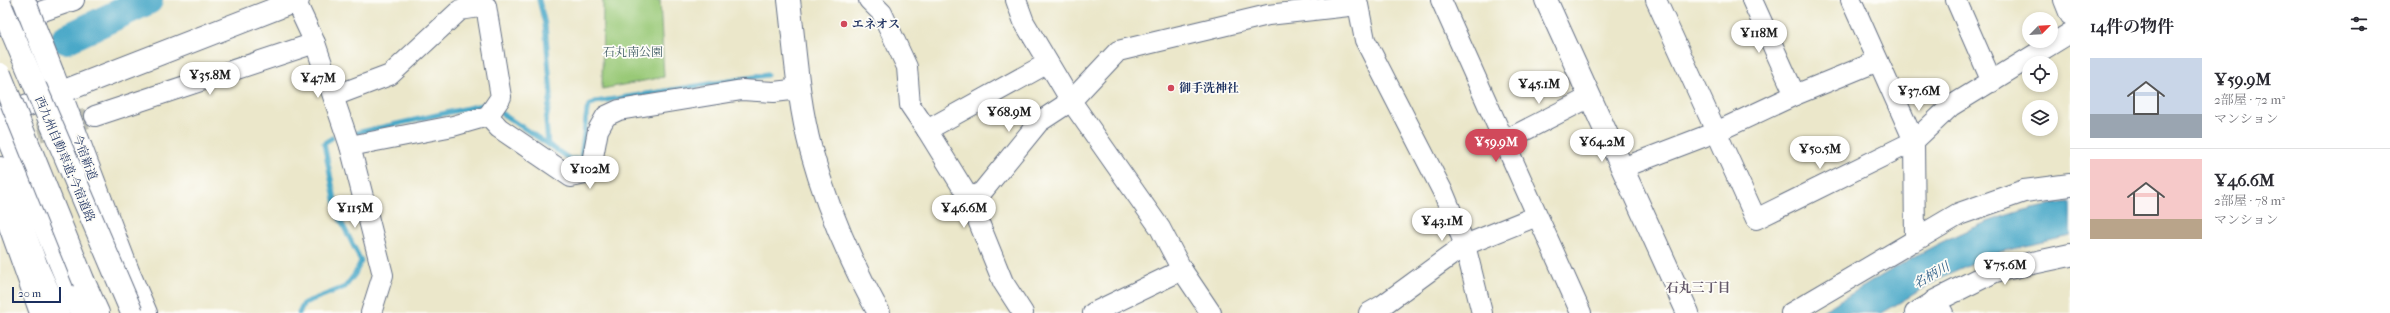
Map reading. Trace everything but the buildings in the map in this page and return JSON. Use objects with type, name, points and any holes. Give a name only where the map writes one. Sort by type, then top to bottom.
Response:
[{"type":"main road","name":"今宿新道","points":[[24,0],[146,313]]},
{"type":"main road","points":[[0,116],[57,83],[296,0]]},
{"type":"main road","points":[[789,0],[800,89],[811,150],[830,211],[847,252],[879,313]]},
{"type":"main road","points":[[1546,0],[1688,313]]},
{"type":"main road","name":"西九州自動車道;今宿道路","points":[[0,4],[132,313]]},
{"type":"main road","points":[[0,74],[96,313]]},
{"type":"main road","points":[[0,120],[81,313]]},
{"type":"main road","points":[[0,168],[37,266],[58,313]]},
{"type":"main road","points":[[1915,240],[1959,214],[2009,196],[2024,191],[2070,185]]},
{"type":"main road","points":[[1939,307],[1995,271],[2070,255]]},
{"type":"street","points":[[0,26],[74,0]]},
{"type":"street","points":[[296,0],[315,43],[350,146],[383,275],[371,313]]},
{"type":"street","points":[[869,0],[882,13],[907,67],[910,105],[969,198],[1003,282],[1023,313]]},
{"type":"street","points":[[1016,0],[1024,22],[1071,101],[1160,228],[1182,270],[1211,313]]},
{"type":"street","points":[[1441,0],[1581,313]]},
{"type":"street","points":[[1656,0],[1756,219],[1914,141],[1951,106],[2070,33]]},
{"type":"street","points":[[1752,0],[1795,95]]},
{"type":"street","points":[[1791,313],[1915,240],[1914,141],[1851,0]]},
{"type":"street","points":[[1956,0],[1992,82]]},
{"type":"street","points":[[2064,0],[2070,14]]},
{"type":"street","points":[[969,198],[982,192],[1039,122],[1071,101],[1118,51],[1268,15],[1357,3],[1365,40],[1444,194],[1465,245],[1482,313]]},
{"type":"street","points":[[334,96],[390,75],[460,10],[486,6],[500,96],[488,116],[453,126],[350,146]]},
{"type":"street","points":[[95,116],[315,43]]},
{"type":"street","points":[[1622,168],[1716,132],[1795,95],[1878,61]]},
{"type":"street","points":[[927,130],[1048,63]]},
{"type":"street","points":[[488,116],[499,128],[571,177],[590,173],[598,130],[606,116],[619,110],[742,90],[774,92],[800,89]]},
{"type":"street","points":[[1504,141],[1590,97]]},
{"type":"street","points":[[0,201],[40,313]]},
{"type":"street","points":[[1369,313],[1383,305],[1465,245],[1537,216]]},
{"type":"street","points":[[1094,313],[1182,270]]},
{"type":"street","points":[[1915,313],[1939,307]]},
{"type":"green space","name":"石丸南公園","points":[[603,0],[660,0],[664,77],[602,89]]},
{"type":"water","name":"名柄川","points":[[2070,202],[2070,236],[1995,253],[1948,274],[1882,313],[1819,313],[1908,260],[1970,229],[2035,207]]},
{"type":"waterway","points":[[66,39],[148,0]]},
{"type":"waterway","points":[[539,0],[545,24],[551,95],[546,120],[548,145]]},
{"type":"waterway","points":[[501,113],[570,159],[581,159],[587,110],[589,106],[595,102],[767,75]]},
{"type":"waterway","points":[[356,133],[486,104]]},
{"type":"waterway","points":[[299,313],[304,303],[345,287],[355,274],[361,261],[338,215],[324,143],[332,138]]},
{"type":"tunnel","points":[[10,140],[95,116]]},
{"type":"place","name":"エネオス","points":[[844,24]]},
{"type":"place","name":"御手洗神社","points":[[1171,88]]},
{"type":"district","name":"石丸三丁目","points":[[1698,287]]}]
